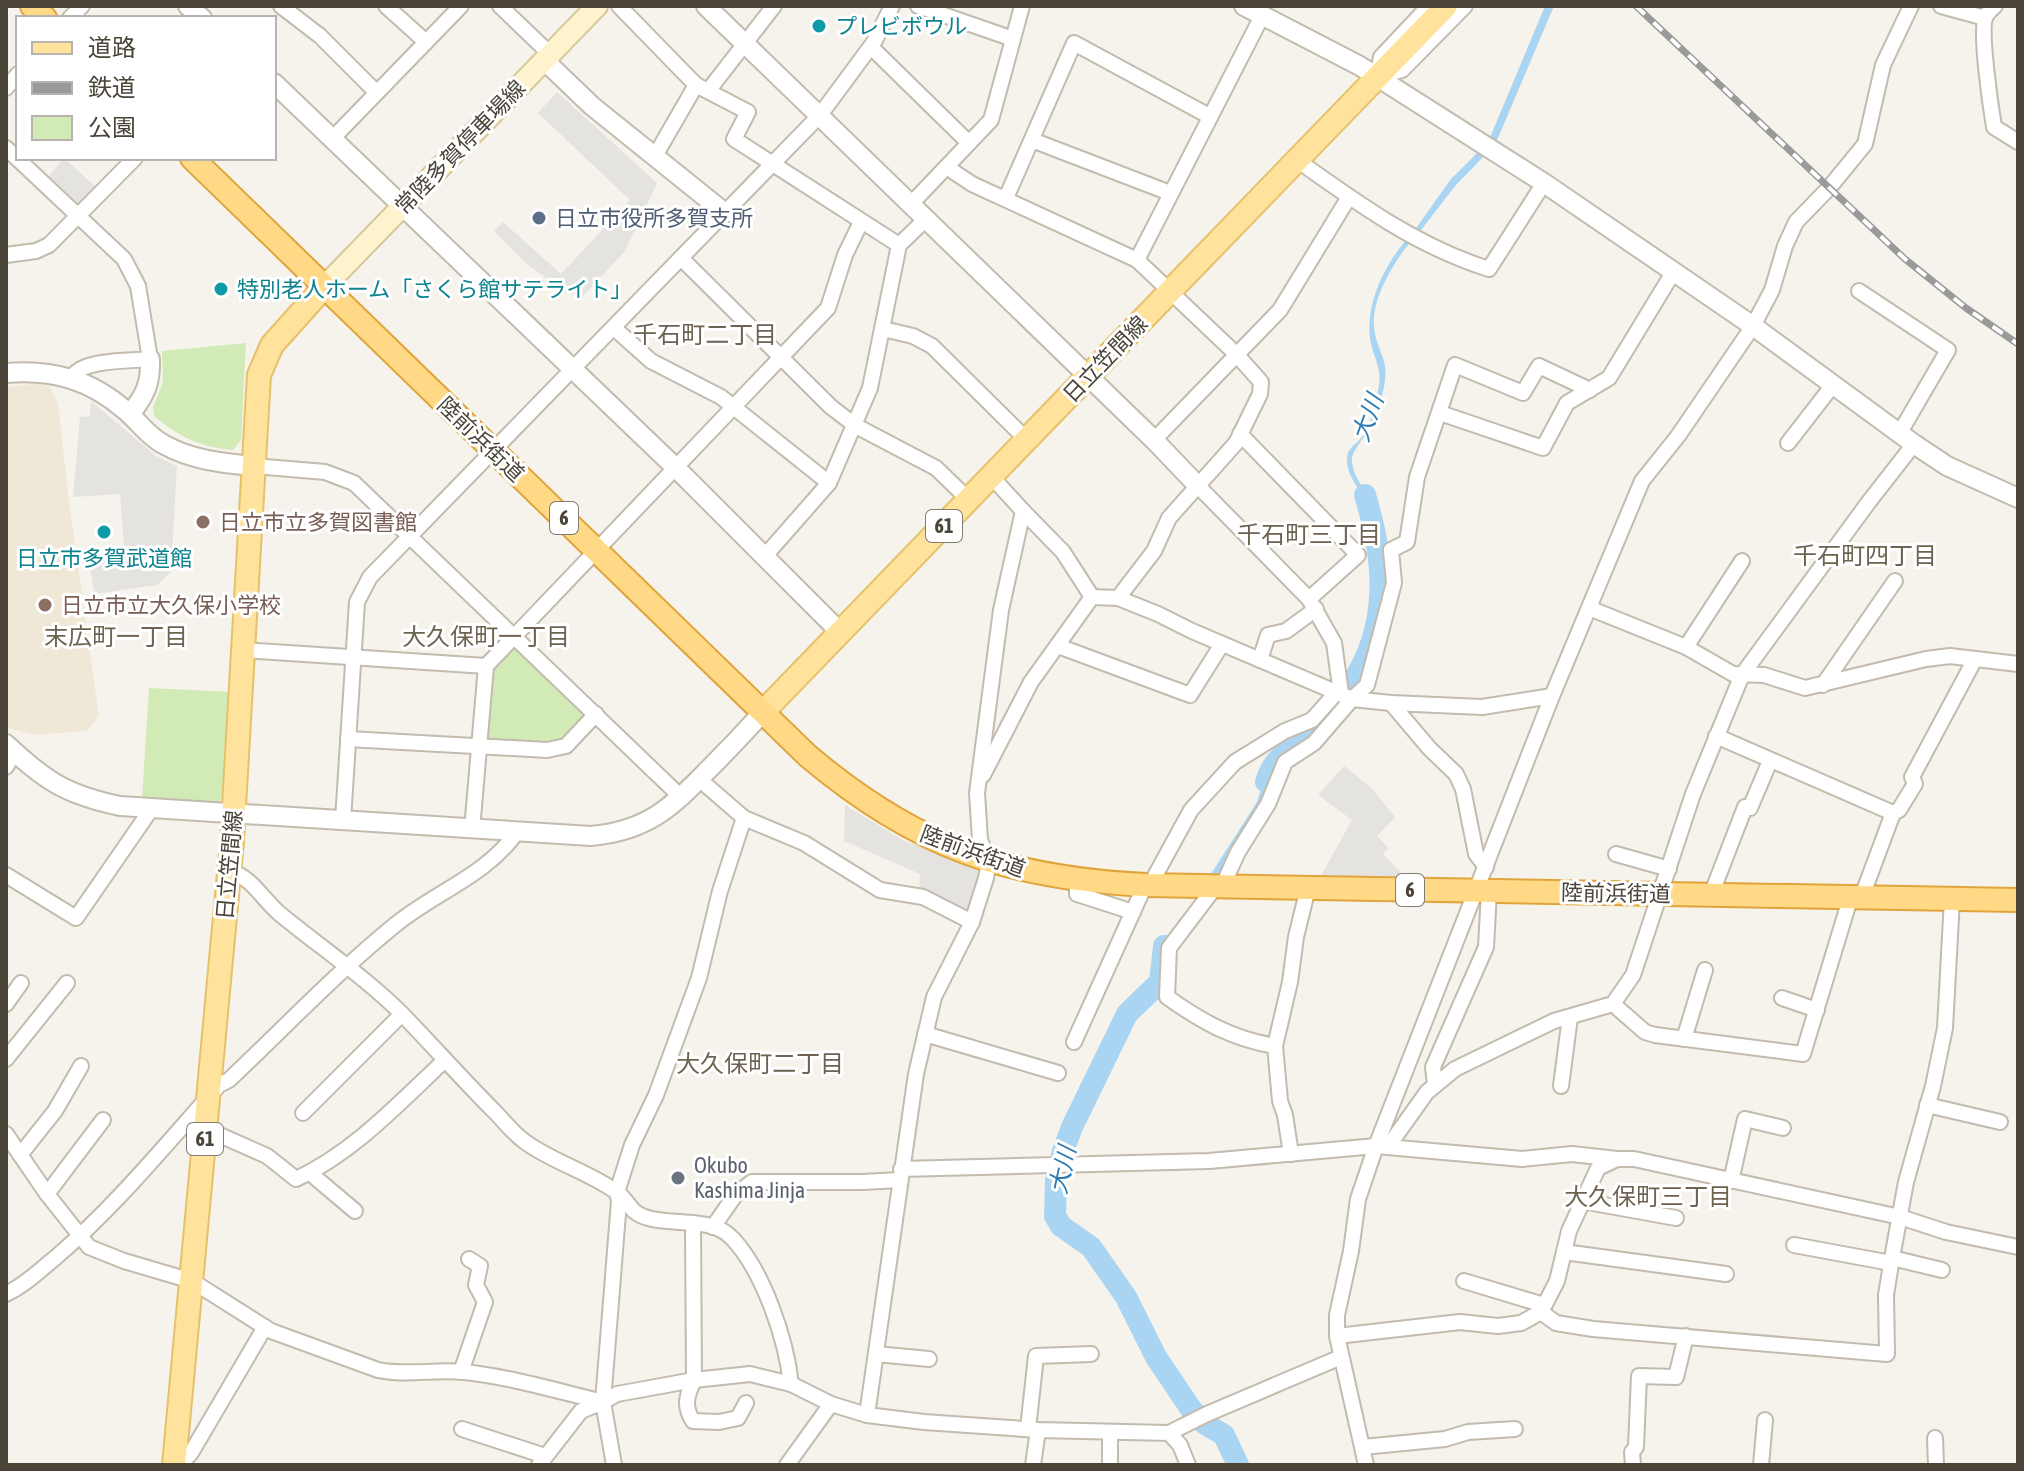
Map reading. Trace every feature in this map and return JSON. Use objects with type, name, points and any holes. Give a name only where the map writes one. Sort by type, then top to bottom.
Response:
[{"type":"highway","name":"陸前浜街道","points":[[194,160],[818,764],[878,810],[914,830],[989,861],[1077,881],[1147,885],[2018,900]]},
{"type":"main road","name":"常陸多賀停車場線","points":[[324,287],[597,6]]},
{"type":"main road","name":"日立笠間線","points":[[763,712],[1446,6]]},
{"type":"main road","name":"日立笠間線","points":[[174,1465],[230,872],[258,384],[264,360],[282,331],[324,287]]},
{"type":"street","points":[[386,6],[426,42]]},
{"type":"street","points":[[332,139],[461,6]]},
{"type":"street","points":[[500,6],[592,106],[725,213]]},
{"type":"street","points":[[619,6],[702,88],[748,112],[734,139],[899,245]]},
{"type":"street","points":[[706,6],[1154,440],[1312,604],[1334,643],[1343,695],[1314,743],[1285,762],[1268,804],[1219,886],[1169,948],[1165,981],[1167,997],[1199,1020],[1232,1036],[1275,1046]]},
{"type":"street","points":[[655,156],[702,88],[774,6]]},
{"type":"street","points":[[343,820],[357,602],[370,577],[820,115],[871,47],[892,6]]},
{"type":"street","points":[[918,6],[1013,39]]},
{"type":"street","points":[[911,204],[991,120],[1022,6]]},
{"type":"street","points":[[1244,6],[1351,61],[1544,183],[1753,326],[1906,439],[1947,466],[2018,498]]},
{"type":"street","points":[[1377,77],[1381,57],[1429,6]]},
{"type":"street","points":[[1377,77],[1402,70],[1465,6]]},
{"type":"street","points":[[1435,1085],[1433,1067],[1486,947],[1483,891],[1486,867],[1552,696],[1642,481],[1678,436],[1753,326],[1772,290],[1796,222],[1865,144],[1883,65],[1911,6]]},
{"type":"street","points":[[1941,6],[1990,12],[1983,43],[1994,127],[2018,142]]},
{"type":"street","points":[[280,9],[320,36],[376,92]]},
{"type":"street","points":[[1137,260],[1262,16]]},
{"type":"street","points":[[1006,198],[1074,43],[1209,116]]},
{"type":"street","points":[[871,47],[969,143]]},
{"type":"street","points":[[276,85],[676,468],[840,632]]},
{"type":"street","points":[[1032,140],[1170,193]]},
{"type":"street","points":[[19,160],[81,216],[133,272],[142,304],[150,380],[144,398],[130,414]]},
{"type":"street","points":[[6,255],[36,251],[49,245],[133,160]]},
{"type":"street","points":[[1297,160],[1349,197],[1452,257],[1489,269],[1544,183]]},
{"type":"street","points":[[948,168],[972,184],[1137,260],[1236,354],[1261,382],[1260,394],[1236,443],[1169,518],[1154,551],[1118,598]]},
{"type":"street","points":[[1154,440],[1280,310],[1349,197]]},
{"type":"street","points":[[765,556],[829,483],[870,388],[899,245],[925,220]]},
{"type":"street","points":[[472,830],[486,666],[828,308],[845,255],[861,222]]},
{"type":"street","points":[[681,258],[831,407],[856,426],[936,468],[969,500]]},
{"type":"street","points":[[1440,413],[1543,448],[1567,403],[1609,378],[1674,271]]},
{"type":"street","points":[[713,1227],[736,1194],[752,1182],[862,1182],[900,1174],[1056,1165],[1209,1161],[1390,1144],[1427,1092],[1455,1069],[1554,1021],[1613,1004],[1633,975],[1693,794],[1742,675],[1868,503],[1906,439],[1948,350],[1859,291]]},
{"type":"street","points":[[614,328],[651,361],[708,389],[829,483]]},
{"type":"street","points":[[883,329],[913,336],[932,346],[1027,440]]},
{"type":"street","points":[[72,378],[77,369],[84,366],[150,359]]},
{"type":"street","points":[[1074,1042],[1133,912],[1191,810],[1235,762],[1285,731],[1312,720],[1343,695],[1367,685],[1394,583],[1391,550],[1407,542],[1417,477],[1455,365],[1523,393],[1539,366],[1590,390]]},
{"type":"street","points":[[6,373],[42,372],[72,378],[99,390],[130,414],[149,435],[179,452],[211,461],[325,472],[354,483],[682,798]]},
{"type":"street","points":[[1788,443],[1833,385]]},
{"type":"street","points":[[1240,434],[1358,555],[1286,631],[1268,635],[1260,660]]},
{"type":"street","points":[[991,476],[1063,552],[1092,597]]},
{"type":"street","points":[[867,1415],[916,1074],[934,997],[972,922],[989,861],[980,840],[979,783],[1001,610],[1023,511]]},
{"type":"street","points":[[1686,647],[1742,561]]},
{"type":"street","points":[[1823,685],[1895,581]]},
{"type":"street","points":[[1092,597],[1118,598],[1343,695],[1391,703],[1482,707],[1552,696]]},
{"type":"street","points":[[979,783],[1031,682],[1092,597]]},
{"type":"street","points":[[1589,608],[1686,647],[1733,674],[1764,675],[1805,688],[1950,656],[2018,664]]},
{"type":"street","points":[[1058,646],[1190,695],[1222,644]]},
{"type":"street","points":[[244,650],[486,666]]},
{"type":"street","points":[[1613,1004],[1645,1032],[1803,1054],[1855,899],[1893,813],[1899,810],[1915,784],[1912,777],[1975,659]]},
{"type":"street","points":[[1391,703],[1456,774],[1463,789],[1476,854],[1486,867]]},
{"type":"street","points":[[9,755],[55,785],[120,806],[567,836],[608,834],[644,823],[682,798],[763,712]]},
{"type":"street","points":[[348,739],[547,750],[566,746],[596,714]]},
{"type":"street","points":[[1716,736],[1893,813]]},
{"type":"street","points":[[1711,895],[1745,807],[1750,808],[1770,761]]},
{"type":"street","points":[[699,779],[744,818],[804,843],[880,890],[923,897],[972,922]]},
{"type":"street","points":[[6,875],[76,918],[152,808]]},
{"type":"street","points":[[614,1465],[603,1402],[617,1192],[632,1145],[656,1095],[699,978],[720,891],[744,818]]},
{"type":"street","points":[[6,1294],[20,1288],[80,1236],[160,1154],[209,1096],[397,923],[489,862],[517,832]]},
{"type":"street","points":[[1616,854],[1669,869]]},
{"type":"street","points":[[230,872],[239,874],[278,912],[349,967],[402,1014],[524,1141],[617,1192],[631,1210],[641,1216],[713,1227],[730,1236],[761,1284],[779,1323],[791,1384]]},
{"type":"street","points":[[1077,881],[1077,894],[1133,912]]},
{"type":"street","points":[[1291,1154],[1280,1101],[1275,1046],[1308,888]]},
{"type":"street","points":[[1366,1465],[1337,1336],[1337,1315],[1358,1199],[1376,1146],[1483,891]]},
{"type":"street","points":[[1464,1281],[1542,1309],[1556,1323],[1593,1329],[1887,1354],[1886,1295],[1892,1260],[1945,1028],[1952,899]]},
{"type":"street","points":[[1684,1039],[1705,970]]},
{"type":"street","points":[[6,1004],[21,983]]},
{"type":"street","points":[[6,1059],[67,983]]},
{"type":"street","points":[[1782,998],[1817,1010]]},
{"type":"street","points":[[303,1113],[402,1014]]},
{"type":"street","points":[[1561,1086],[1570,1017]]},
{"type":"street","points":[[925,1034],[1058,1073]]},
{"type":"street","points":[[206,1129],[267,1156],[296,1179],[310,1173],[389,1113],[444,1061]]},
{"type":"street","points":[[20,1155],[55,1111],[81,1066]]},
{"type":"street","points":[[1927,1105],[2000,1122]]},
{"type":"street","points":[[1731,1181],[1745,1119],[1783,1128]]},
{"type":"street","points":[[47,1194],[103,1120]]},
{"type":"street","points":[[6,1134],[47,1194],[89,1247],[192,1281],[265,1327],[378,1370],[395,1373],[461,1372],[497,1377],[603,1402]]},
{"type":"street","points":[[1376,1146],[1522,1159],[1572,1154],[1634,1159],[1900,1217],[1946,1232],[2018,1247]]},
{"type":"street","points":[[1337,1336],[1460,1322],[1498,1326],[1521,1323],[1542,1309],[1557,1281],[1582,1201],[1598,1168],[1617,1159]]},
{"type":"street","points":[[310,1173],[355,1211]]},
{"type":"street","points":[[1582,1201],[1676,1218]]},
{"type":"street","points":[[675,1223],[693,1240]]},
{"type":"street","points":[[693,1223],[694,1380],[686,1397],[687,1412],[693,1421],[719,1422],[738,1418],[746,1403]]},
{"type":"street","points":[[1794,1245],[1942,1270]]},
{"type":"street","points":[[1564,1252],[1726,1274]]},
{"type":"street","points":[[461,1372],[485,1302],[476,1285],[480,1266],[469,1259]]},
{"type":"street","points":[[180,1465],[191,1453],[265,1327]]},
{"type":"street","points":[[1633,1465],[1639,1376],[1676,1377],[1686,1336]]},
{"type":"street","points":[[876,1354],[929,1359]]},
{"type":"street","points":[[1033,1465],[1036,1356],[1091,1354]]},
{"type":"street","points":[[462,1429],[542,1461],[581,1411],[617,1394],[750,1374],[791,1384],[831,1404],[867,1415],[1033,1430],[1169,1433],[1341,1357]]},
{"type":"street","points":[[787,1465],[831,1404]]},
{"type":"street","points":[[1761,1465],[1765,1420]]},
{"type":"street","points":[[1363,1447],[1445,1439],[1468,1432],[1515,1429]]},
{"type":"street","points":[[1110,1433],[1110,1465]]},
{"type":"street","points":[[1169,1433],[1180,1445],[1188,1465]]},
{"type":"street","points":[[1935,1438],[1936,1465]]},
{"type":"shaded area","points":[[557,92],[657,183],[625,251],[583,296],[566,293],[527,264],[494,231],[503,222],[561,274],[630,200],[538,113]]},
{"type":"shaded area","points":[[62,160],[66,160],[97,188],[86,202],[78,203],[49,176]]},
{"type":"shaded area","name":"日立市立大久保小学校","points":[[49,386],[58,403],[99,716],[87,731],[33,735],[6,727],[6,387]]},
{"type":"shaded area","points":[[91,401],[156,456],[177,466],[171,572],[157,585],[94,594],[90,563],[125,558],[120,494],[73,497],[80,417],[90,416]]},
{"type":"shaded area","points":[[1344,766],[1371,788],[1395,817],[1377,836],[1388,848],[1383,854],[1405,877],[1321,876],[1352,820],[1318,795]]},
{"type":"shaded area","points":[[845,805],[903,840],[978,870],[981,876],[966,916],[919,892],[920,874],[844,841]]},
{"type":"green space","points":[[246,343],[241,440],[233,450],[190,440],[154,416],[153,407],[163,382],[162,351]]},
{"type":"green space","points":[[509,647],[516,647],[584,708],[585,722],[561,742],[542,746],[483,740],[488,669]]},
{"type":"green space","points":[[149,688],[233,692],[226,796],[219,802],[142,799]]},
{"type":"water","points":[[1545,6],[1554,6],[1495,145],[1489,140]]},
{"type":"water","points":[[1478,152],[1484,156],[1455,186],[1418,234],[1414,231],[1451,179]]},
{"type":"water","points":[[1408,238],[1412,240],[1390,272],[1375,309],[1375,334],[1385,370],[1384,387],[1374,421],[1352,458],[1355,474],[1377,522],[1387,577],[1385,604],[1379,625],[1365,668],[1353,689],[1348,680],[1354,675],[1374,623],[1385,570],[1377,534],[1349,472],[1347,456],[1368,426],[1379,385],[1379,372],[1370,338],[1374,297],[1385,272]]},
{"type":"water","points":[[1334,698],[1343,699],[1311,739],[1280,755],[1263,806],[1223,872],[1211,874],[1257,802],[1271,760],[1292,743],[1296,744]]},
{"type":"waterway","name":"大川","points":[[1266,782],[1275,763],[1312,735],[1347,690],[1372,640],[1378,616],[1380,568],[1365,495]]},
{"type":"waterway","name":"大川","points":[[1164,946],[1160,982],[1127,1014],[1072,1127],[1056,1181],[1055,1216],[1061,1226],[1091,1247],[1126,1297],[1156,1357],[1191,1409],[1205,1424],[1224,1435],[1238,1465]]},
{"type":"railway","points":[[1636,6],[1905,259],[1966,308],[2018,344]]},
{"type":"place","name":"プレビボウル","points":[[819,26]]},
{"type":"place","name":"日立市役所多賀支所","points":[[539,218]]},
{"type":"place","name":"特別老人ホーム「さくら館サテライト」","points":[[221,289]]},
{"type":"place","name":"日立市立多賀図書館","points":[[203,522]]},
{"type":"place","name":"日立市多賀武道館","points":[[104,532]]},
{"type":"place","name":"日立市立大久保小学校","points":[[45,605]]},
{"type":"place","name":"Okubo Kashima Jinja","points":[[678,1178]]},
{"type":"district","name":"千石町二丁目","points":[[705,335]]},
{"type":"district","name":"千石町三丁目","points":[[1309,535]]},
{"type":"district","name":"千石町四丁目","points":[[1865,556]]},
{"type":"district","name":"末広町一丁目","points":[[116,637]]},
{"type":"district","name":"大久保町一丁目","points":[[486,637]]},
{"type":"district","name":"大久保町二丁目","points":[[760,1064]]},
{"type":"district","name":"大久保町三丁目","points":[[1648,1197]]}]
